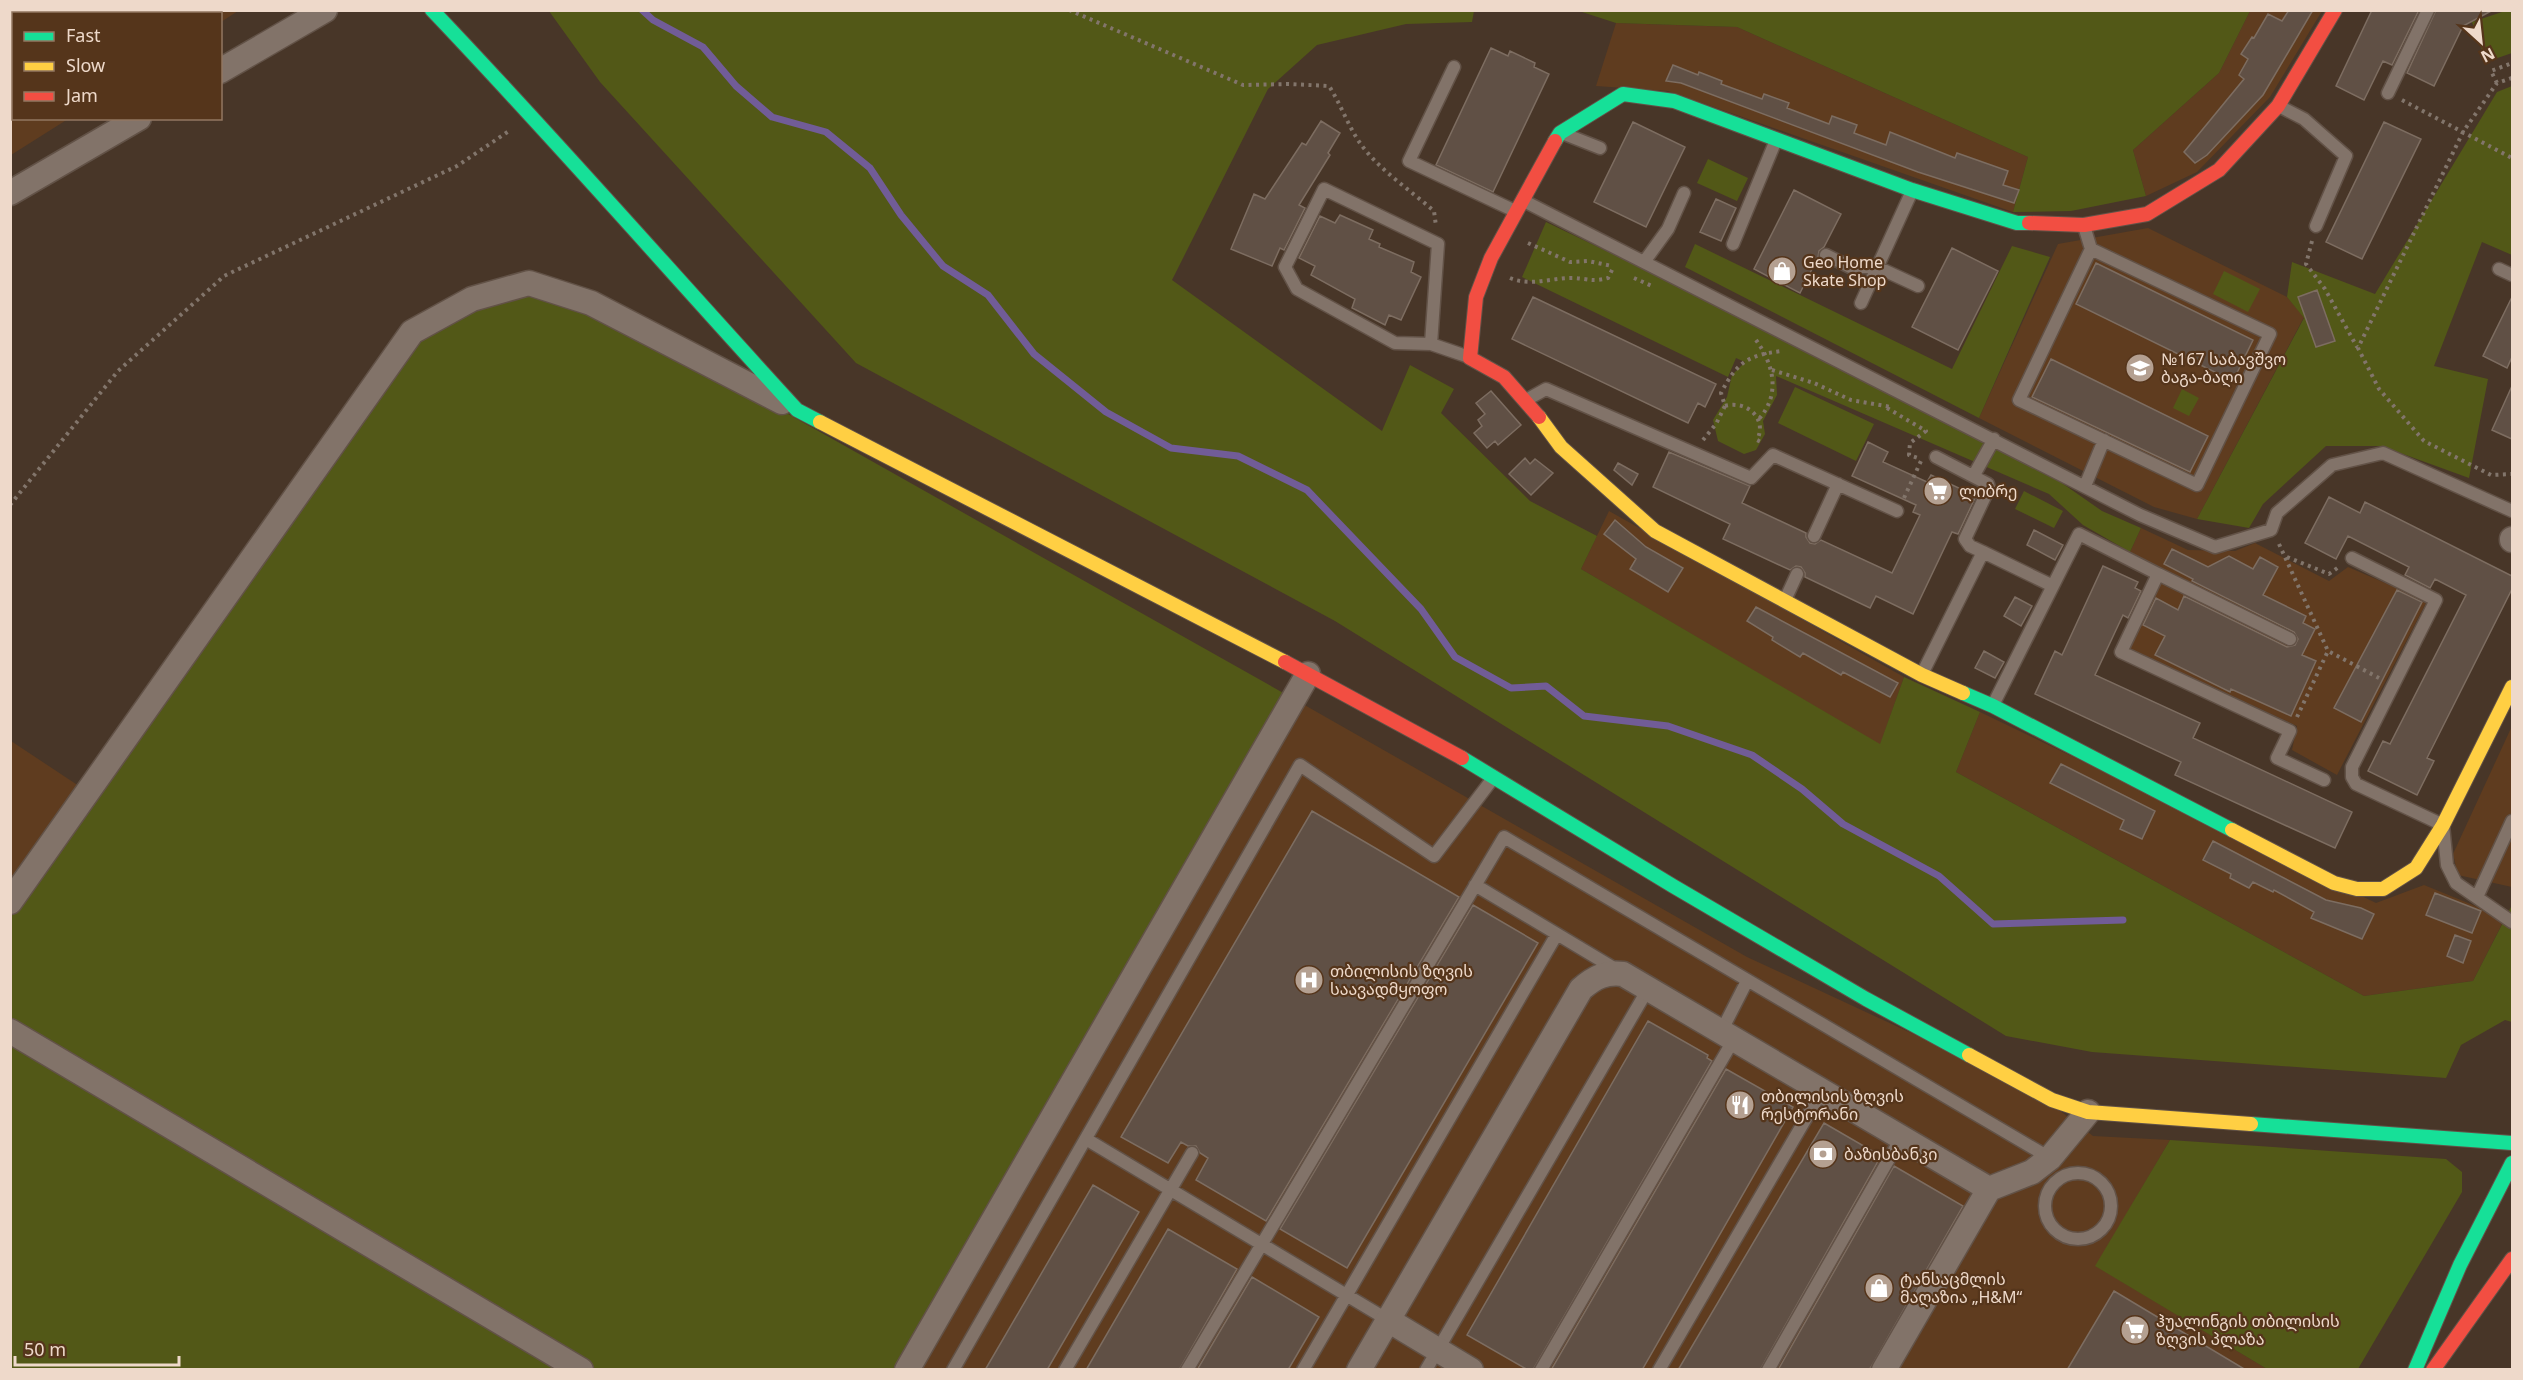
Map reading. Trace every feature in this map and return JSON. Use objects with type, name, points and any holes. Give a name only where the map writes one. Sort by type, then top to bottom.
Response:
[{"type":"street","points":[[222,70],[325,10]]},
{"type":"street","points":[[432,10],[532,115],[690,294],[797,410]]},
{"type":"street","points":[[2335,10],[2278,106],[2219,170],[2147,214],[2084,225],[2018,223],[1912,190],[1674,101],[1623,94],[1560,133],[1487,268],[1476,297],[1470,358],[1504,377],[1526,400],[1562,447],[1655,531],[1922,675],[1993,706],[2334,883],[2357,889],[2383,889],[2416,868],[2443,825],[2512,687]]},
{"type":"street","points":[[10,193],[136,120]]},
{"type":"street","points":[[10,902],[412,332],[472,299],[529,283],[591,303],[1308,674],[1495,776],[1673,886],[1866,999],[2052,1100],[2088,1112],[2512,1143]]},
{"type":"street","points":[[907,1370],[1308,674]]},
{"type":"street","points":[[1359,1370],[1581,989],[1594,978],[1610,973],[1623,974],[1989,1189]]},
{"type":"street","points":[[10,1031],[581,1370]]},
{"type":"street","points":[[1884,1370],[1989,1189],[2044,1173],[2088,1112]]},
{"type":"street","points":[[2415,1370],[2452,1278],[2512,1163]]},
{"type":"street","points":[[2433,1370],[2512,1259]]},
{"type":"street","points":[[1388,1320],[1432,1359],[1471,1370]]},
{"type":"lane","points":[[2388,93],[2428,10]]},
{"type":"lane","points":[[1454,67],[1409,160],[1644,262],[2140,514],[2215,547],[2271,530],[2277,513],[2332,465],[2383,453],[2512,512]]},
{"type":"lane","points":[[2278,106],[2304,119],[2346,156],[2316,226]]},
{"type":"lane","points":[[1560,133],[1600,148]]},
{"type":"lane","points":[[1733,244],[1776,139]]},
{"type":"lane","points":[[1431,344],[1438,244],[1324,189],[1285,267],[1297,289],[1395,343],[1431,344],[1470,358]]},
{"type":"lane","points":[[1861,303],[1912,190]]},
{"type":"lane","points":[[1644,262],[1668,229],[1684,193]]},
{"type":"lane","points":[[2084,225],[2091,249],[2019,400],[2197,485],[2270,334],[2091,249]]},
{"type":"lane","points":[[1826,255],[1850,267],[1877,267],[1918,286]]},
{"type":"lane","points":[[2499,269],[2512,275]]},
{"type":"lane","points":[[1526,400],[1546,389],[1751,478],[1773,455],[1897,511]]},
{"type":"lane","points":[[1974,476],[1994,439]]},
{"type":"lane","points":[[2085,486],[2104,440]]},
{"type":"lane","points":[[1936,457],[1985,481],[1989,488],[1965,539],[1970,546],[2053,586]]},
{"type":"lane","points":[[1814,536],[1838,484]]},
{"type":"lane","points":[[1993,706],[2079,534],[2290,639]]},
{"type":"lane","points":[[1922,675],[1983,552]]},
{"type":"lane","points":[[2352,558],[2436,600],[2352,767],[2352,777],[2356,784],[2443,825],[2447,865],[2456,883],[2512,922]]},
{"type":"lane","points":[[1785,601],[1797,574]]},
{"type":"lane","points":[[2158,574],[2121,652],[2290,731],[2277,758],[2324,780]]},
{"type":"lane","points":[[953,1370],[1300,765],[1434,856],[1495,776]]},
{"type":"lane","points":[[2477,897],[2512,821]]},
{"type":"lane","points":[[1187,1370],[1504,837],[1747,981],[2056,1180],[2066,1174],[2077,1172],[2098,1179],[2110,1197],[2111,1207],[2108,1218],[2094,1234],[2074,1239],[2063,1236],[2048,1220],[2044,1210],[2044,1173]]},
{"type":"lane","points":[[1475,885],[1623,974]]},
{"type":"lane","points":[[1303,1370],[1557,934]]},
{"type":"lane","points":[[1541,1370],[1727,1036],[1747,981]]},
{"type":"lane","points":[[1432,1359],[1648,989]]},
{"type":"lane","points":[[1659,1370],[1822,1091]]},
{"type":"lane","points":[[1768,1370],[1901,1138]]},
{"type":"lane","points":[[1086,1139],[1388,1320]]},
{"type":"lane","points":[[1065,1370],[1192,1153]]},
{"type":"path","points":[[1069,10],[1243,85],[1329,86],[1340,103],[1358,141],[1385,169],[1434,211],[1438,244]]},
{"type":"path","points":[[2497,83],[2491,71],[2512,63]]},
{"type":"path","points":[[2358,348],[2463,132],[2497,83],[2512,78]]},
{"type":"path","points":[[2388,93],[2512,158]]},
{"type":"path","points":[[10,504],[118,371],[224,276],[457,166],[532,115]]},
{"type":"path","points":[[2316,226],[2306,264],[2325,290],[2379,389],[2424,441],[2491,476],[2512,474]]},
{"type":"path","points":[[1504,233],[1570,262],[1588,261],[1614,266],[1622,271]]},
{"type":"path","points":[[1487,268],[1521,282],[1575,278],[1595,282],[1608,278],[1614,266]]},
{"type":"path","points":[[1630,276],[1646,285],[1661,288]]},
{"type":"path","points":[[1753,336],[1766,353],[1772,370],[1774,392],[1766,411],[1758,420]]},
{"type":"path","points":[[1696,454],[1725,406],[1721,393],[1732,373],[1746,359],[1766,353],[1812,347]]},
{"type":"path","points":[[1772,370],[1814,383],[1851,400],[1887,407],[1920,402]]},
{"type":"path","points":[[1725,406],[1735,403],[1746,407],[1758,420],[1761,431],[1757,440],[1770,446],[1773,455]]},
{"type":"path","points":[[1887,407],[1926,431],[1910,443],[1909,454],[1922,460]]},
{"type":"path","points":[[1897,511],[1926,452],[1936,457]]},
{"type":"path","points":[[2271,530],[2286,556],[2328,651],[2393,686]]},
{"type":"path","points":[[2286,556],[2328,574],[2352,558]]},
{"type":"path","points":[[2290,731],[2328,651]]},
{"type":"shaded area","points":[[11,11],[238,11],[222,21],[222,12],[12,12],[12,120],[66,120],[11,155]]},
{"type":"shaded area","points":[[2250,11],[2322,11],[2270,97],[2197,172],[2146,196],[2133,150],[2219,73]]},
{"type":"shaded area","points":[[1616,23],[1737,27],[2028,157],[2013,212],[1668,91],[1596,86]]},
{"type":"shaded area","name":"№167 საბავშვო ბაგა-ბაღი","points":[[2148,228],[2287,297],[2304,317],[2197,519],[2154,507],[1979,418],[2058,244]]},
{"type":"shaded area","points":[[1609,511],[1904,677],[1880,745],[1581,569]]},
{"type":"shaded area","points":[[2141,528],[2188,550],[2235,551],[2255,543],[2329,581],[2348,567],[2427,601],[2337,775],[2292,750],[2297,726],[2128,648],[2163,570],[2130,552]]},
{"type":"shaded area","points":[[1294,699],[1747,957],[2030,1088],[2093,1136],[2170,1140],[2096,1266],[2267,1369],[907,1370]]},
{"type":"shaded area","points":[[1980,712],[2376,903],[2424,885],[2485,910],[2502,924],[2473,981],[2364,996],[1956,772]]},
{"type":"shaded area","points":[[2512,726],[2512,887],[2458,875],[2453,854]]},
{"type":"shaded area","points":[[11,741],[88,792],[11,902]]},
{"type":"green space","points":[[549,11],[1474,11],[1472,22],[1406,24],[1317,45],[1268,89],[1172,280],[1382,431],[1410,365],[1454,389],[1441,413],[1530,501],[1597,536],[1581,569],[1880,744],[1904,677],[1980,712],[1956,772],[2364,996],[2473,981],[2512,905],[2512,1022],[2505,1020],[2461,1045],[2446,1078],[2092,1052],[2006,1036],[1335,621],[856,363],[600,82]]},
{"type":"green space","points":[[1579,11],[2250,11],[2219,73],[2133,150],[2146,196],[2071,211],[2013,212],[2028,157],[1737,27],[1616,23]]},
{"type":"green space","points":[[2505,11],[2512,11],[2512,53],[2486,62],[2472,22]]},
{"type":"green space","points":[[2512,86],[2512,255],[2482,242],[2434,366],[2488,379],[2469,478],[2381,446],[2326,446],[2263,504],[2249,528],[2197,519],[2304,318],[2287,297],[2292,262],[2375,294],[2497,92]]},
{"type":"green space","points":[[1708,159],[1748,178],[1737,201],[1697,183]]},
{"type":"green space","points":[[1546,222],[1677,285],[2059,481],[2102,511],[2141,528],[2130,552],[2083,525],[2049,494],[1776,376],[1777,395],[1763,421],[1765,434],[1756,450],[1744,454],[1718,441],[1713,420],[1727,397],[1732,375],[1745,362],[1736,358],[1728,377],[1522,277]]},
{"type":"green space","points":[[1695,244],[1952,369],[2012,246],[2050,257],[1979,418],[1685,267]]},
{"type":"green space","points":[[2224,271],[2260,289],[2248,312],[2213,294]]},
{"type":"green space","points":[[529,283],[591,303],[1294,699],[907,1369],[11,1370],[11,902],[412,332]]},
{"type":"green space","points":[[1795,387],[1874,424],[1856,461],[1778,423]]},
{"type":"green space","points":[[2182,389],[2199,398],[2189,416],[2173,408]]},
{"type":"green space","points":[[2024,491],[2063,511],[2054,528],[2015,509]]},
{"type":"green space","points":[[2170,1140],[2446,1159],[2462,1172],[2462,1192],[2358,1369],[2267,1369],[2095,1266]]},
{"type":"building","points":[[2289,10],[2313,10],[2263,95],[2207,155],[2195,163],[2184,152],[2244,79],[2239,75],[2248,59],[2241,54],[2252,37],[2254,38],[2268,14],[2282,21]]},
{"type":"building","points":[[2372,10],[2419,10],[2392,65],[2383,61],[2364,100],[2336,86]]},
{"type":"building","points":[[2436,10],[2493,10],[2463,26],[2434,86],[2407,73]]},
{"type":"building","points":[[1491,48],[1508,56],[1510,51],[1535,63],[1534,67],[1549,74],[1493,192],[1436,165]]},
{"type":"building","points":[[1673,65],[1698,75],[1699,72],[1722,81],[1721,84],[1762,99],[1764,94],[1789,103],[1787,108],[1829,124],[1832,116],[1857,125],[1854,133],[1886,145],[1890,132],[1955,158],[1957,153],[2008,171],[2003,185],[2019,190],[2014,203],[1918,172],[1681,83],[1666,81]]},
{"type":"building","points":[[1321,121],[1340,133],[1328,153],[1330,155],[1299,205],[1305,208],[1284,250],[1280,248],[1272,266],[1231,249],[1254,194],[1265,199],[1302,143],[1306,145]]},
{"type":"building","points":[[1633,122],[1685,147],[1646,227],[1594,202]]},
{"type":"building","points":[[2384,122],[2421,139],[2362,259],[2326,242]]},
{"type":"building","points":[[1794,190],[1841,214],[1824,247],[1819,251],[1800,293],[1754,269]]},
{"type":"building","points":[[1716,199],[1736,208],[1721,241],[1700,232]]},
{"type":"building","points":[[1340,215],[1373,230],[1369,239],[1380,244],[1379,247],[1414,262],[1411,272],[1421,277],[1401,320],[1389,315],[1385,325],[1352,308],[1355,299],[1311,275],[1315,266],[1299,258],[1320,216],[1335,223]]},
{"type":"building","points":[[1952,248],[1998,271],[1958,350],[1912,327]]},
{"type":"building","points":[[2096,263],[2253,340],[2233,381],[2076,304]]},
{"type":"building","points":[[2317,290],[2335,341],[2316,347],[2298,297]]},
{"type":"building","points":[[1533,297],[1716,384],[1705,407],[1698,403],[1688,423],[1512,339]]},
{"type":"building","points":[[2512,297],[2512,357],[2507,368],[2483,356]]},
{"type":"building","points":[[2051,359],[2208,436],[2190,472],[2032,397]]},
{"type":"building","points":[[2512,386],[2512,439],[2492,430]]},
{"type":"building","points":[[1491,391],[1521,425],[1498,445],[1495,441],[1487,448],[1474,433],[1482,426],[1478,420],[1485,414],[1476,403]]},
{"type":"building","points":[[1868,442],[1888,452],[1883,462],[1927,482],[1931,475],[1976,496],[1958,534],[1952,532],[1913,614],[1876,596],[1870,608],[1805,577],[1801,567],[1796,566],[1790,570],[1723,539],[1730,524],[1653,487],[1669,452],[1750,486],[1742,503],[1806,533],[1810,543],[1815,544],[1821,540],[1892,573],[1920,515],[1913,512],[1916,505],[1852,476]]},
{"type":"building","points":[[1525,458],[1530,464],[1535,459],[1553,473],[1531,495],[1509,474]]},
{"type":"building","points":[[1618,463],[1638,474],[1632,485],[1614,470]]},
{"type":"building","points":[[2329,497],[2360,513],[2365,502],[2512,576],[2512,589],[2427,758],[2434,761],[2417,795],[2368,771],[2383,741],[2390,744],[2466,595],[2435,579],[2430,588],[2405,575],[2409,567],[2348,536],[2336,559],[2305,543]]},
{"type":"building","points":[[1615,520],[1646,547],[1683,568],[1668,592],[1630,569],[1636,559],[1604,534]]},
{"type":"building","points":[[2034,530],[2063,545],[2055,560],[2027,545]]},
{"type":"building","points":[[2172,549],[2208,567],[2229,556],[2253,569],[2260,557],[2278,567],[2263,595],[2306,616],[2303,623],[2315,629],[2302,655],[2316,661],[2291,716],[2231,689],[2230,692],[2155,655],[2165,636],[2143,625],[2156,598],[2178,610],[2184,596],[2287,647],[2295,645],[2298,639],[2294,632],[2192,581],[2193,579],[2164,564]]},
{"type":"building","points":[[2103,566],[2138,582],[2135,588],[2141,591],[2128,618],[2123,615],[2095,675],[2200,723],[2193,738],[2352,812],[2335,848],[2175,775],[2181,762],[2035,694],[2055,651],[2062,655]]},
{"type":"building","points":[[2397,590],[2422,602],[2361,722],[2334,708]]},
{"type":"building","points":[[2015,597],[2032,606],[2021,626],[2004,616]]},
{"type":"building","points":[[1756,607],[1898,683],[1890,697],[1843,672],[1841,675],[1803,653],[1800,657],[1772,640],[1773,637],[1747,621]]},
{"type":"building","points":[[1984,651],[2004,662],[1995,678],[1975,668]]},
{"type":"building","points":[[2061,764],[2155,811],[2142,839],[2120,829],[2124,820],[2050,783]]},
{"type":"building","points":[[1312,811],[1459,897],[1266,1221],[1196,1180],[1208,1158],[1200,1153],[1196,1146],[1188,1146],[1181,1142],[1168,1163],[1121,1137]]},
{"type":"building","points":[[2213,841],[2326,900],[2361,908],[2374,914],[2362,939],[2311,918],[2314,912],[2274,890],[2273,892],[2253,882],[2249,888],[2230,878],[2231,874],[2203,860]]},
{"type":"building","points":[[2435,893],[2481,911],[2472,933],[2426,915]]},
{"type":"building","points":[[1473,905],[1538,943],[1347,1268],[1280,1229]]},
{"type":"building","points":[[2455,935],[2471,941],[2463,963],[2447,956]]},
{"type":"building","points":[[1648,1021],[1708,1055],[1707,1058],[1712,1061],[1533,1370],[1528,1370],[1467,1335]]},
{"type":"building","points":[[1726,1069],[1793,1107],[1642,1370],[1551,1370]]},
{"type":"building","points":[[1824,1123],[1881,1156],[1760,1370],[1678,1370]]},
{"type":"building","name":"ტანსაცმლის მაღაზია „H&M“","points":[[1894,1166],[1963,1206],[1869,1370],[1778,1370]]},
{"type":"building","points":[[1093,1185],[1139,1212],[1047,1370],[985,1370]]},
{"type":"building","points":[[1168,1229],[1237,1269],[1179,1370],[1086,1370]]},
{"type":"building","points":[[1252,1277],[1319,1317],[1288,1370],[1197,1370]]},
{"type":"building","name":"ჰუალინგის თბილისის ზღვის პლაზა","points":[[2114,1291],[2246,1370],[2067,1370]]},
{"type":"waterway","points":[[642,10],[653,20],[703,47],[736,86],[772,117],[826,132],[870,168],[901,215],[943,266],[988,295],[1034,354],[1106,412],[1171,448],[1238,456],[1307,490],[1421,609],[1455,657],[1511,688],[1546,686],[1584,716],[1668,726],[1752,755],[1802,789],[1843,824],[1939,876],[1993,924],[2123,920]]},
{"type":"traffic: fast","points":[[432,10],[797,410],[820,422]]},
{"type":"traffic: fast","points":[[1555,141],[1560,133],[1623,94],[1674,101],[1912,190],[2017,223],[2029,223]]},
{"type":"traffic: fast","points":[[1963,693],[1993,706],[2232,830]]},
{"type":"traffic: fast","points":[[1462,758],[1673,886],[1866,999],[1969,1055]]},
{"type":"traffic: fast","points":[[2251,1124],[2512,1143]]},
{"type":"traffic: fast","points":[[2415,1370],[2460,1265],[2512,1163]]},
{"type":"traffic: slow","points":[[1539,417],[1561,447],[1655,531],[1922,675],[1963,693]]},
{"type":"traffic: slow","points":[[820,422],[1285,662]]},
{"type":"traffic: slow","points":[[2232,830],[2334,883],[2357,889],[2383,889],[2416,868],[2443,825],[2512,687]]},
{"type":"traffic: slow","points":[[1969,1055],[2052,1100],[2088,1112],[2251,1124]]},
{"type":"traffic: jam","points":[[2029,223],[2084,225],[2147,214],[2219,170],[2278,106],[2335,10]]},
{"type":"traffic: jam","points":[[1539,417],[1504,377],[1470,358],[1476,297],[1491,258],[1555,141]]},
{"type":"traffic: jam","points":[[1285,662],[1462,758]]},
{"type":"traffic: jam","points":[[2433,1370],[2512,1259]]},
{"type":"place","name":"Geo Home Skate Shop","points":[[1782,271]]},
{"type":"place","name":"№167 საბავშვო ბაგა-ბაღი","points":[[2140,368]]},
{"type":"place","name":"ლიბრე","points":[[1938,491]]},
{"type":"place","name":"თბილისის ზღვის საავადმყოფო","points":[[1309,980]]},
{"type":"place","name":"თბილისის ზღვის რესტორანი","points":[[1740,1105]]},
{"type":"place","name":"ბაზისბანკი","points":[[1823,1154]]},
{"type":"place","name":"ტანსაცმლის მაღაზია „H&M“","points":[[1879,1288]]},
{"type":"place","name":"ჰუალინგის თბილისის ზღვის პლაზა","points":[[2135,1330]]}]
